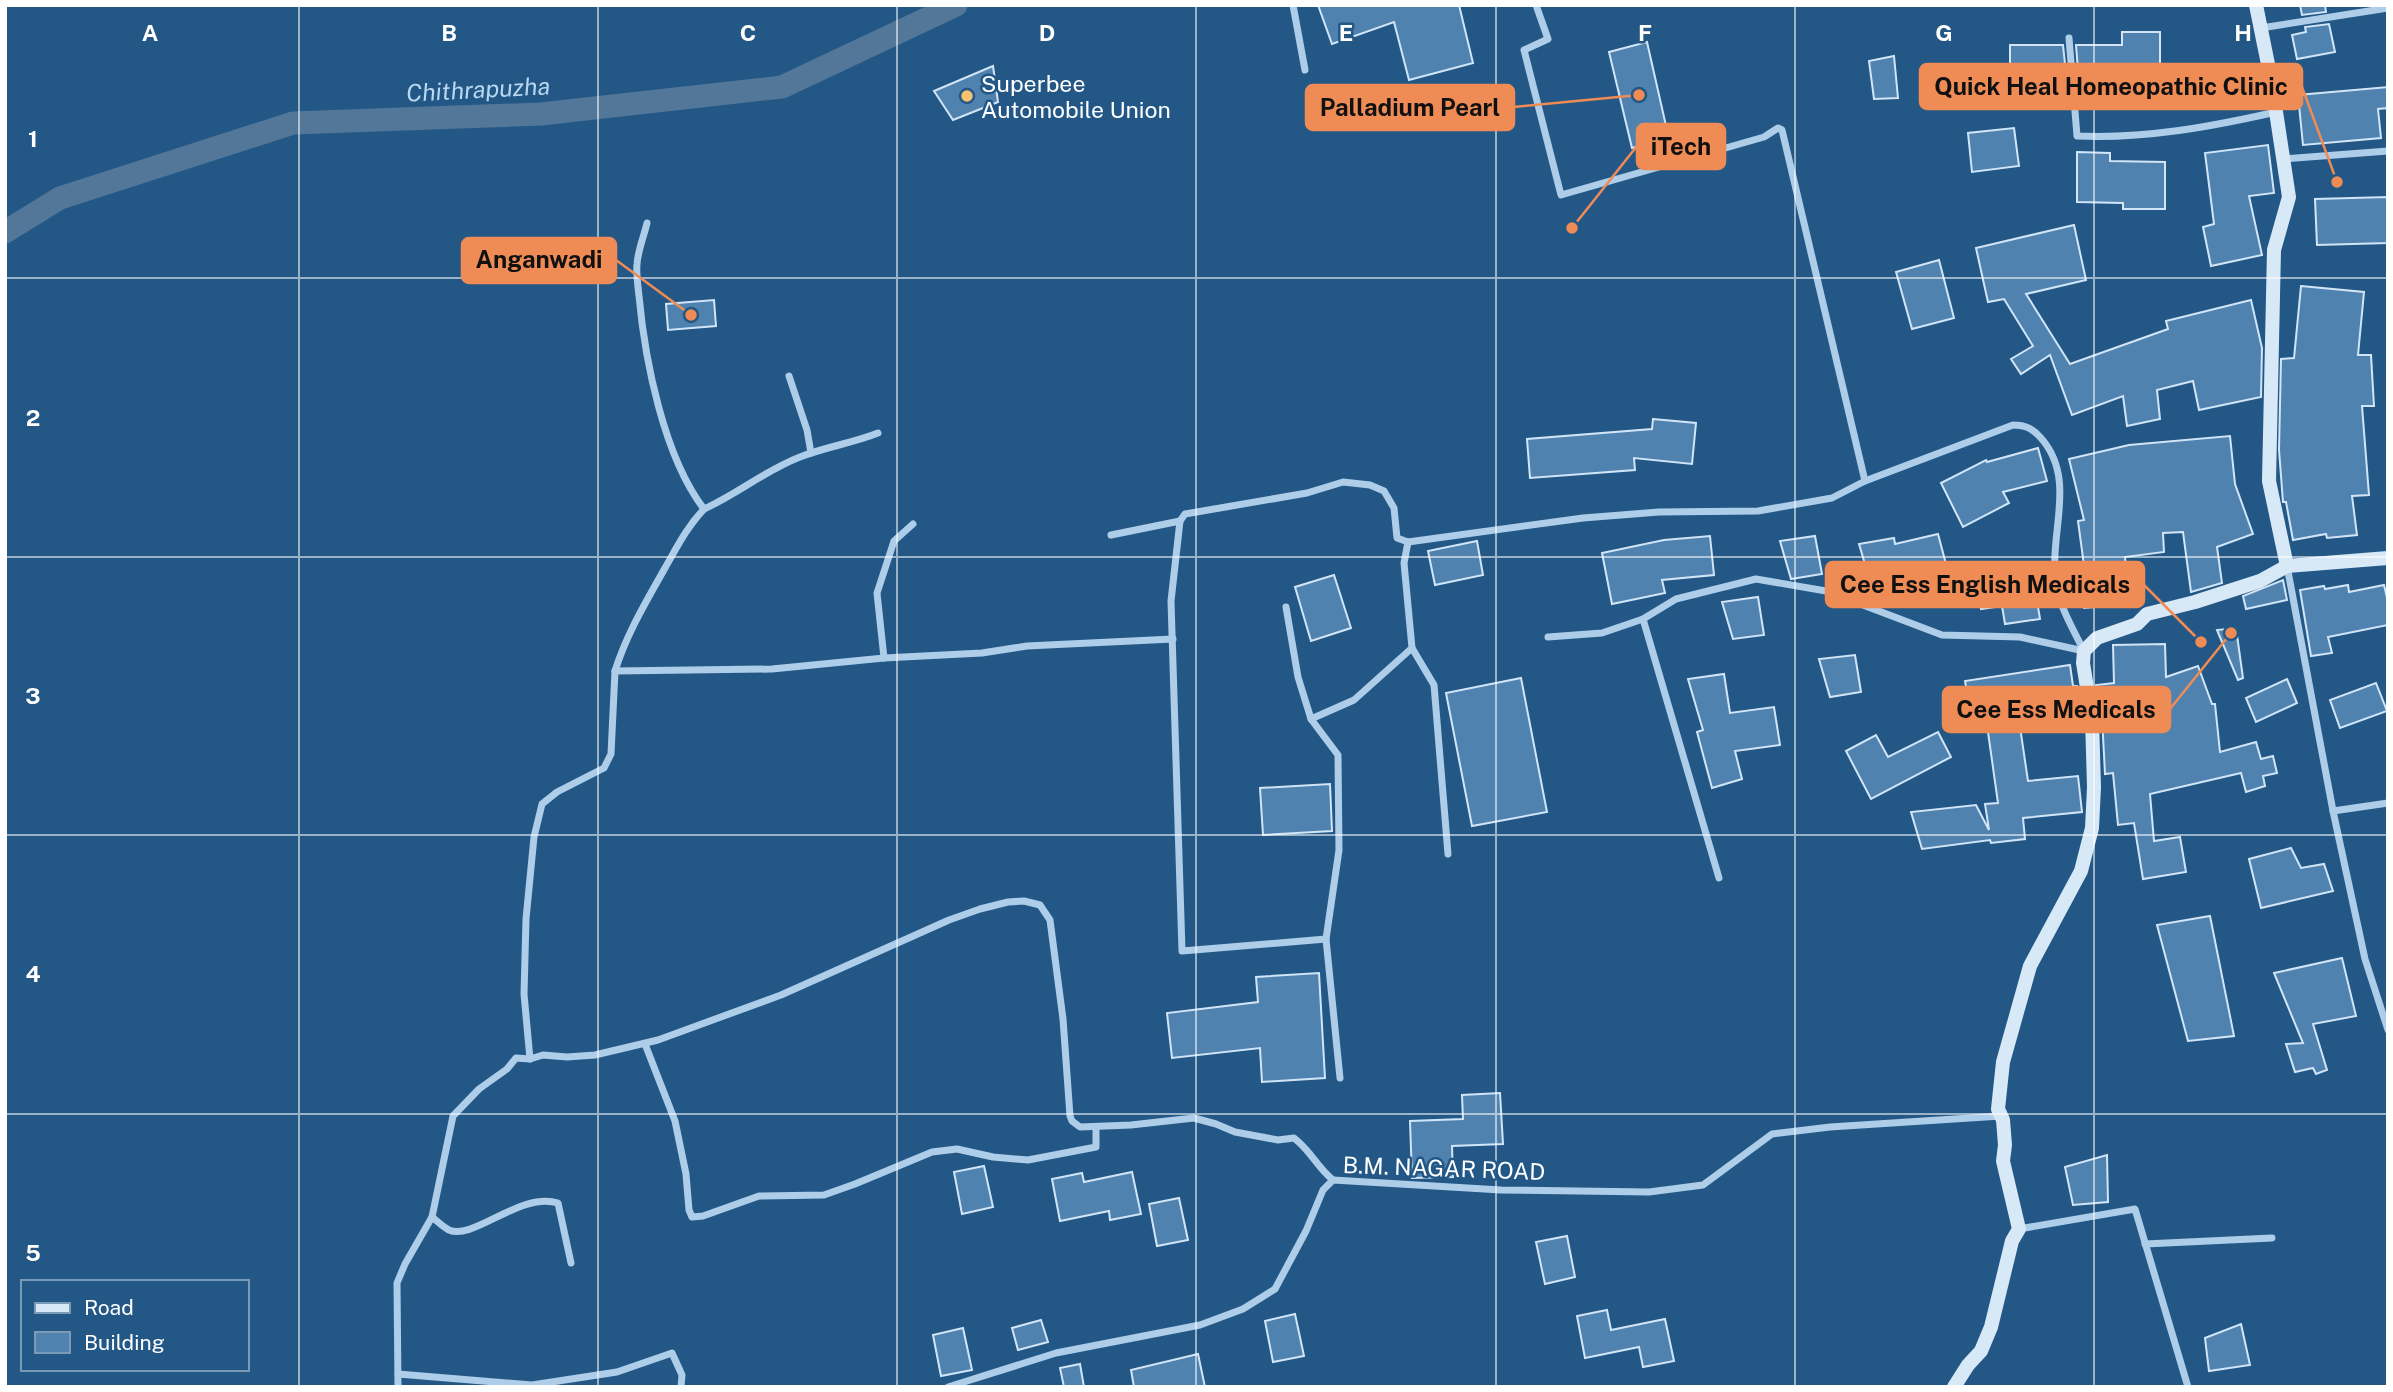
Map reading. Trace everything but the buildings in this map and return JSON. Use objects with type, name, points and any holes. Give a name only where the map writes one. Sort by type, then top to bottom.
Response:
[{"type":"street","points":[[1293,5],[1305,70]]},
{"type":"street","points":[[1536,5],[1548,39],[1524,50],[1561,195],[1764,137],[1778,128],[1782,130],[1865,481]]},
{"type":"street","points":[[2256,5],[2289,197],[2274,250],[2269,481],[2333,811],[2365,959],[2388,1030]]},
{"type":"street","points":[[2260,28],[2388,8]]},
{"type":"street","points":[[2069,38],[2068,53],[2077,136],[2111,138],[2176,131],[2276,112]]},
{"type":"street","points":[[2283,159],[2388,151]]},
{"type":"street","points":[[647,223],[637,264],[642,332],[654,387],[673,451],[695,497],[704,509]]},
{"type":"street","points":[[789,376],[807,430],[811,453]]},
{"type":"street","points":[[1326,939],[1182,951],[1171,601],[1180,521],[1185,514],[1296,495],[1343,482],[1370,485],[1384,491],[1394,508],[1397,538],[1408,542],[1583,518],[1659,512],[1758,511],[1832,498],[1865,481],[2014,425],[2023,425],[2035,432],[2050,450],[2061,483],[2054,544],[2055,577],[2064,613],[2084,651]]},
{"type":"street","points":[[530,1059],[524,994],[526,919],[534,837],[542,804],[557,792],[604,768],[611,754],[615,671],[624,642],[635,620],[690,524],[704,509],[778,467],[811,453],[878,433]]},
{"type":"street","points":[[1111,535],[1180,521]]},
{"type":"street","points":[[884,658],[877,593],[894,541],[913,524]]},
{"type":"street","points":[[1408,542],[1404,563],[1412,648],[1434,685],[1448,854]]},
{"type":"street","points":[[1955,1386],[1981,1351],[1991,1326],[2012,1241],[2019,1229],[2003,1161],[2005,1145],[1998,1109],[2003,1062],[2030,966],[2081,871],[2092,828],[2092,719],[2082,663],[2084,651],[2097,638],[2137,624],[2147,614],[2260,581],[2287,566],[2388,558]]},
{"type":"street","points":[[1548,637],[1602,633],[1643,618],[1676,598],[1756,579],[1826,591],[1942,635],[2020,637],[2084,651]]},
{"type":"street","points":[[1286,607],[1298,677],[1311,719],[1338,755],[1339,850],[1326,939],[1340,1078]]},
{"type":"street","points":[[1643,618],[1719,878]]},
{"type":"street","points":[[615,671],[772,669],[884,658],[982,653],[1027,646],[1173,639]]},
{"type":"street","points":[[1311,719],[1353,700],[1412,648]]},
{"type":"street","points":[[2333,811],[2388,803]]},
{"type":"street","points":[[398,1387],[397,1283],[432,1217],[453,1116],[479,1089],[507,1069],[516,1058],[595,1055],[645,1044],[781,995],[965,914],[1009,902],[1031,902],[1040,905],[1051,920],[1072,1121],[1080,1127],[1194,1118],[1235,1132],[1279,1140],[1294,1138],[1306,1147],[1317,1167],[1333,1180]]},
{"type":"street","points":[[645,1044],[675,1121],[692,1217],[703,1216],[759,1196],[824,1195],[932,1152],[957,1149],[993,1157],[1028,1160],[1096,1147],[1096,1126]]},
{"type":"street","name":"B.M. NAGAR ROAD","points":[[948,1387],[1056,1353],[1200,1325],[1243,1309],[1275,1289],[1306,1231],[1323,1190],[1333,1180],[1501,1191],[1649,1192],[1703,1185],[1772,1134],[1830,1127],[2001,1116]]},
{"type":"street","points":[[432,1217],[451,1231],[468,1232],[481,1223],[517,1207],[552,1201],[558,1203],[571,1263]]},
{"type":"street","points":[[2019,1229],[2135,1209],[2188,1387]]},
{"type":"street","points":[[2145,1244],[2272,1238]]},
{"type":"street","points":[[398,1374],[533,1385],[617,1372],[672,1353],[682,1375],[681,1387]]},
{"type":"waterway","name":"Chithrapuzha","points":[[5,232],[60,198],[293,123],[541,114],[782,87],[956,5]]},
{"type":"place","name":"Palladium Pearl","points":[[1639,95]]},
{"type":"place","name":"Superbee Automobile Union","points":[[967,96]]},
{"type":"place","name":"Quick Heal Homeopathic Clinic","points":[[2337,182]]},
{"type":"place","name":"iTech","points":[[1572,228]]},
{"type":"place","name":"Anganwadi","points":[[691,315]]},
{"type":"place","name":"Cee Ess Medicals","points":[[2231,633]]},
{"type":"place","name":"Cee Ess English Medicals","points":[[2201,642]]}]
